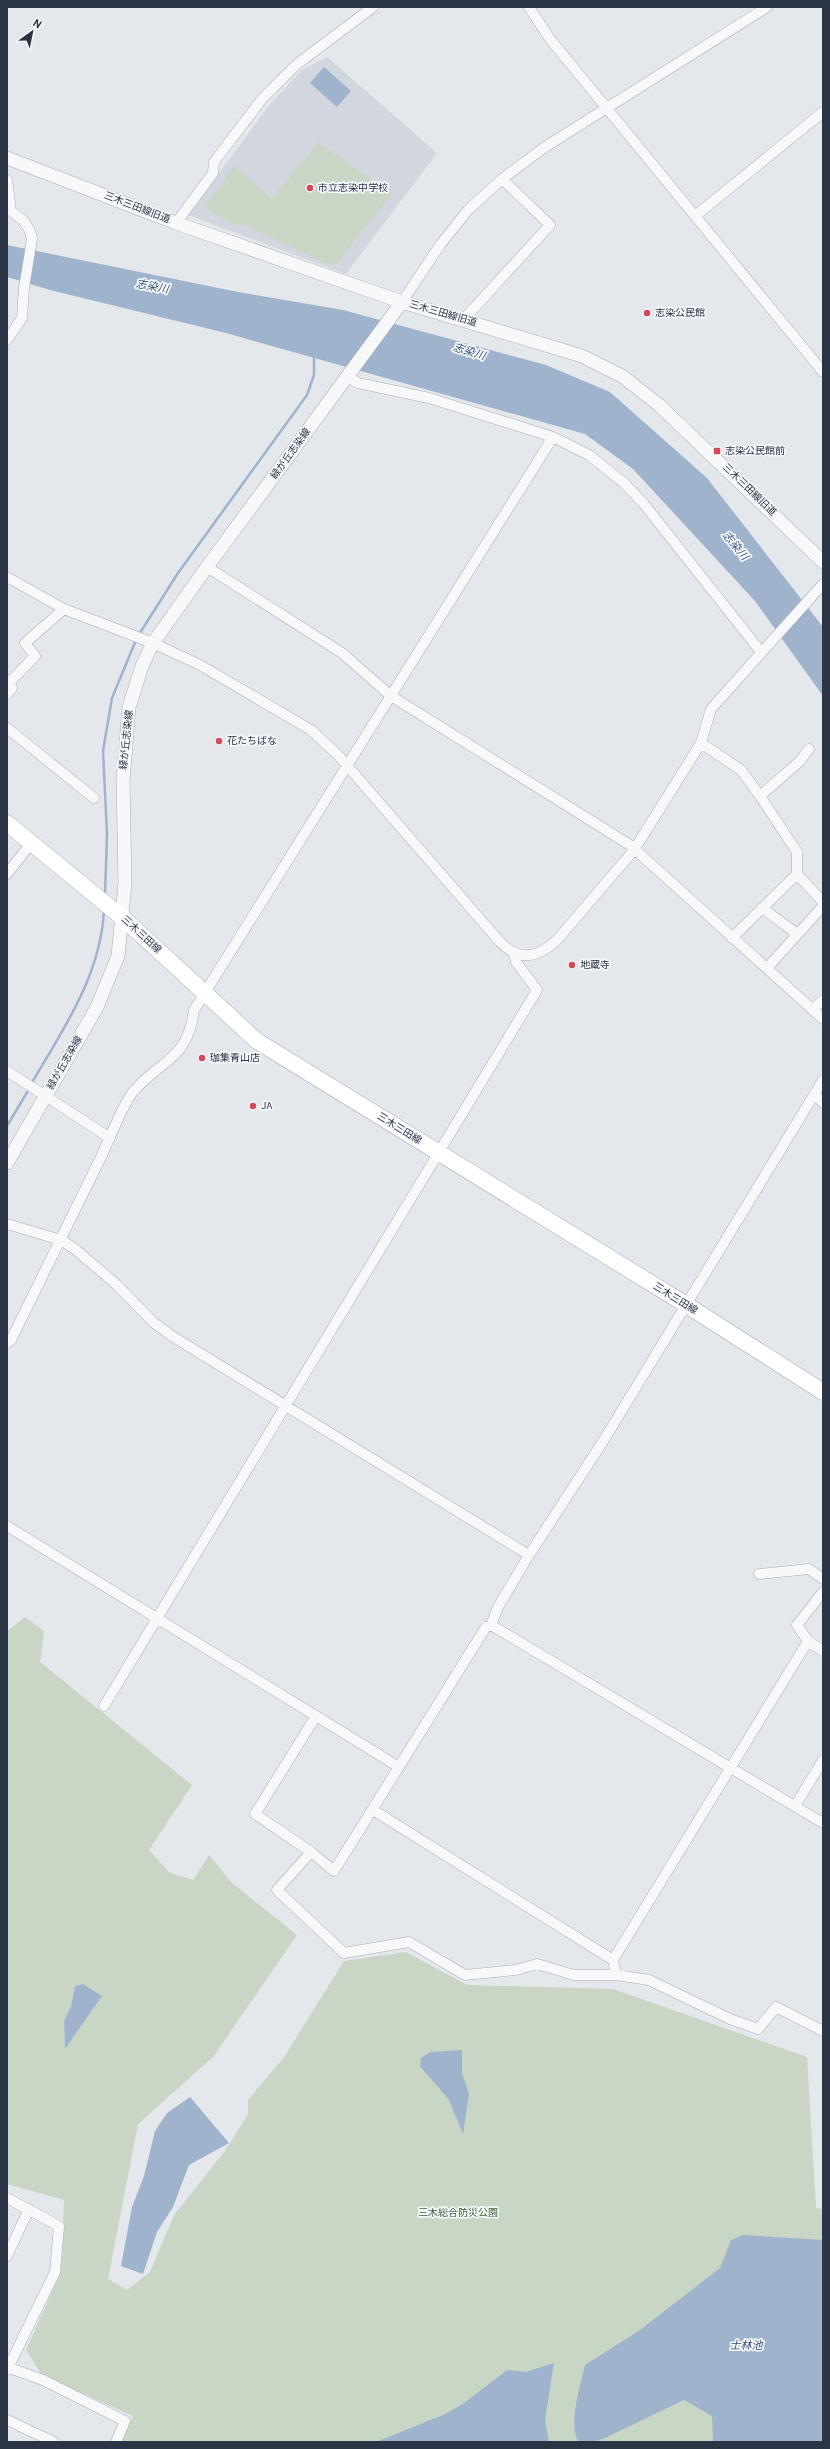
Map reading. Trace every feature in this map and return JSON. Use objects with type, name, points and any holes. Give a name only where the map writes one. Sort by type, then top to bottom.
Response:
[{"type":"main road","name":"三木三田線","points":[[7,823],[123,918],[257,1041],[685,1304],[823,1392]]},
{"type":"street","points":[[176,223],[213,173],[214,162],[262,99],[296,65],[373,7]]},
{"type":"street","points":[[529,7],[550,39],[823,372]]},
{"type":"street","points":[[402,302],[440,245],[468,210],[502,180],[545,147],[767,7]]},
{"type":"street","points":[[695,216],[823,112]]},
{"type":"street","name":"三木三田線旧道","points":[[7,161],[176,223],[402,302],[464,319],[582,356],[622,376],[659,405],[823,562]]},
{"type":"street","points":[[7,180],[11,211],[24,221],[30,231],[32,239],[24,288],[22,318],[7,340]]},
{"type":"street","points":[[464,319],[550,224],[502,180]]},
{"type":"street","name":"緑が丘志染線","points":[[7,1163],[97,1007],[118,956],[123,918],[125,882],[123,781],[129,707],[142,666],[153,643],[402,302]]},
{"type":"street","points":[[347,377],[358,383],[429,398],[553,437],[589,455],[624,484],[644,504],[761,652]]},
{"type":"street","points":[[7,1343],[11,1340],[61,1240],[132,1092],[175,1056],[184,1044],[192,1026],[194,1010],[206,994],[553,437]]},
{"type":"street","points":[[207,568],[342,653],[391,696],[630,845],[823,1019]]},
{"type":"street","points":[[7,577],[64,609],[153,643],[200,665],[311,730],[338,755],[500,942],[514,953],[531,955],[543,952],[557,940],[634,850],[701,742],[711,709],[821,587]]},
{"type":"street","points":[[7,694],[12,688],[8,682],[35,656],[25,643],[64,609]]},
{"type":"street","points":[[7,728],[94,798]]},
{"type":"street","points":[[701,742],[741,770],[797,852],[797,874],[823,902]]},
{"type":"street","points":[[760,796],[799,762],[809,749]]},
{"type":"street","points":[[7,874],[32,842]]},
{"type":"street","points":[[732,938],[797,874]]},
{"type":"street","points":[[767,968],[823,906]]},
{"type":"street","points":[[762,908],[792,930],[796,936]]},
{"type":"street","points":[[104,1706],[156,1618],[184,1576],[440,1154],[537,990],[516,962],[514,953]]},
{"type":"street","points":[[813,1009],[823,1000]]},
{"type":"street","points":[[7,1070],[110,1138]]},
{"type":"street","points":[[316,1716],[255,1814],[311,1852],[334,1871],[486,1627],[491,1625],[498,1607],[529,1555],[602,1443],[685,1304],[823,1080]]},
{"type":"street","points":[[815,1094],[823,1103]]},
{"type":"street","points":[[7,1224],[61,1240],[75,1249],[117,1285],[153,1322],[172,1336],[287,1405],[529,1555]]},
{"type":"street","points":[[7,1526],[399,1767]]},
{"type":"street","points":[[759,1574],[809,1569],[823,1579]]},
{"type":"street","points":[[823,1592],[798,1625],[808,1642],[823,1651]]},
{"type":"street","points":[[491,1625],[823,1824]]},
{"type":"street","points":[[616,1975],[614,1960],[808,1642]]},
{"type":"street","points":[[795,1806],[823,1760]]},
{"type":"street","points":[[373,1810],[614,1960]]},
{"type":"street","points":[[311,1852],[277,1890],[344,1953],[409,1942],[465,1975],[516,1970],[537,1964],[574,1975],[616,1975],[649,1980],[730,2019],[758,2029],[776,2007],[823,2031]]},
{"type":"street","points":[[7,2198],[30,2209],[59,2226],[55,2272],[7,2368],[43,2380],[125,2421],[116,2442]]},
{"type":"street","points":[[7,2256],[30,2209]]},
{"type":"street","points":[[7,2420],[54,2442]]},
{"type":"shaded area","name":"市立志染中学校","points":[[327,57],[437,153],[346,274],[188,215],[270,104],[302,70]]},
{"type":"green space","points":[[318,142],[392,194],[337,263],[325,263],[243,224],[233,225],[205,206],[234,166],[272,199]]},
{"type":"green space","name":"三木総合防災公園","points":[[25,1617],[44,1631],[40,1662],[192,1785],[149,1850],[170,1873],[193,1880],[209,1855],[232,1883],[297,1935],[213,2057],[138,2124],[108,2279],[127,2290],[150,2272],[174,2215],[225,2151],[248,2114],[248,2100],[284,2057],[344,1961],[406,1952],[467,1985],[613,1989],[807,2057],[816,2208],[823,2209],[823,2442],[121,2442],[133,2416],[42,2375],[26,2350],[61,2272],[64,2200],[7,2184],[7,1631]],"holes":[[[75,1986],[102,1996],[65,2048],[64,2021],[71,2006]]]},
{"type":"water","points":[[324,67],[351,91],[337,107],[310,83]]},
{"type":"water","name":"志染川","points":[[7,245],[238,292],[343,310],[546,365],[610,392],[707,478],[823,627],[823,696],[755,601],[633,469],[585,434],[226,333],[50,290],[7,277]]},
{"type":"water","points":[[83,1984],[102,1996],[65,2049],[64,2021],[71,2006],[75,1986]]},
{"type":"water","points":[[462,2050],[462,2073],[469,2094],[463,2134],[449,2100],[420,2066],[421,2058],[430,2052]]},
{"type":"water","points":[[190,2097],[229,2143],[189,2165],[173,2207],[157,2232],[143,2274],[121,2266],[132,2207],[144,2176],[155,2131],[167,2113]]},
{"type":"water","name":"士林池","points":[[743,2235],[823,2240],[823,2442],[713,2442],[712,2416],[684,2400],[605,2438],[593,2442],[579,2442],[574,2426],[578,2393],[585,2365],[640,2330],[720,2268],[731,2240]]},
{"type":"water","points":[[554,2363],[545,2420],[549,2442],[376,2442],[445,2414],[464,2403],[507,2370],[526,2372]]},
{"type":"waterway","points":[[138,636],[178,573],[307,395],[314,375],[314,355]]},
{"type":"waterway","points":[[105,895],[107,834],[103,751],[112,698],[136,640]]},
{"type":"waterway","points":[[31,1084],[67,1022],[88,979],[96,957],[104,910]]},
{"type":"waterway","points":[[7,1126],[29,1089]]},
{"type":"place","name":"市立志染中学校","points":[[310,188]]},
{"type":"place","name":"志染公民館","points":[[647,313]]},
{"type":"place","name":"志染公民館前","points":[[717,451]]},
{"type":"place","name":"花たちばな","points":[[219,741]]},
{"type":"place","name":"地蔵寺","points":[[572,965]]},
{"type":"place","name":"珈集青山店","points":[[202,1058]]},
{"type":"place","name":"JA","points":[[253,1106]]}]
